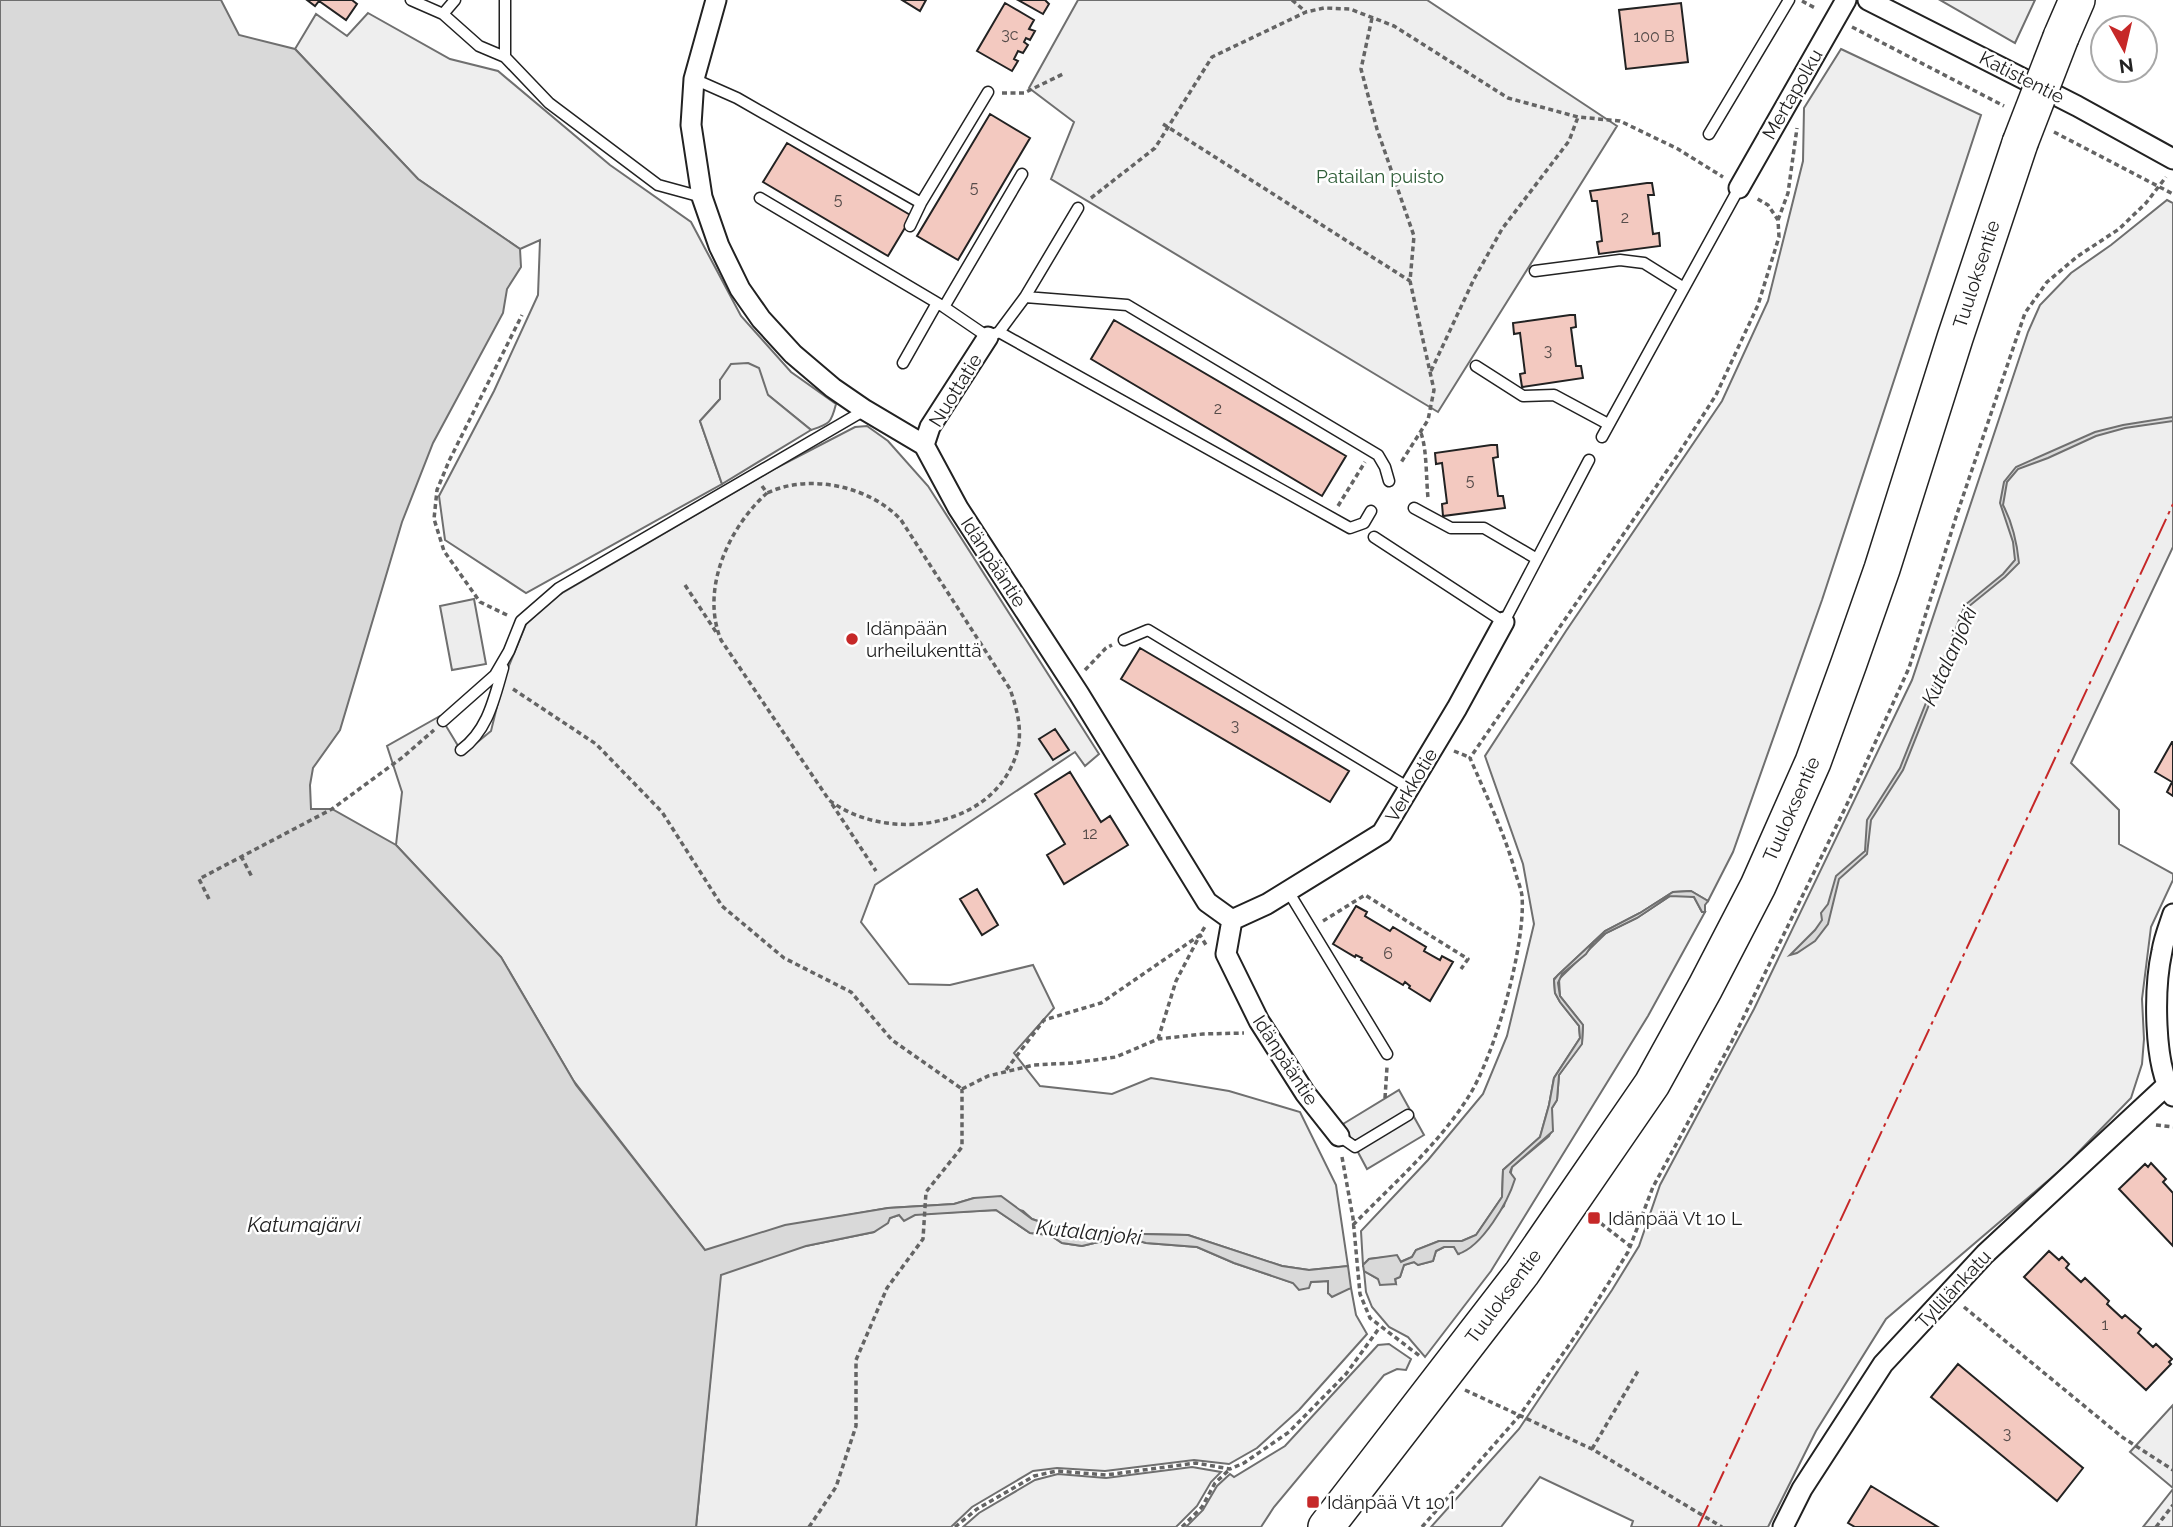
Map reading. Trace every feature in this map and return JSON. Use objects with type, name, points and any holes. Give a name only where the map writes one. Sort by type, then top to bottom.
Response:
[{"type":"highway","name":"Tuuloksentie","points":[[1325,1527],[1522,1273],[1651,1084],[1758,887],[1813,762],[1849,663],[2020,143],[2077,0]]},
{"type":"street","points":[[716,0],[695,79],[691,125],[702,197],[719,246],[740,289],[761,319],[793,354],[864,410],[924,445]]},
{"type":"street","name":"Mertapolku","points":[[1739,188],[1846,0]]},
{"type":"street","name":"Katistentie","points":[[1868,0],[2077,106],[2173,159]]},
{"type":"street","name":"Nuottatie","points":[[924,445],[930,427],[993,335]]},
{"type":"street","name":"Idänpääntie","points":[[924,445],[958,508],[1079,694],[1207,902],[1232,920]]},
{"type":"street","name":"Verkkotie","points":[[1232,920],[1267,904],[1382,833],[1457,708],[1504,622]]},
{"type":"street","points":[[2170,1091],[2160,1061],[2157,1004],[2161,952],[2173,914]]},
{"type":"street","points":[[1226,954],[1232,920]]},
{"type":"street","name":"Idänpääntie","points":[[1226,954],[1267,1033],[1305,1093],[1339,1136]]},
{"type":"street","name":"Tyllilänkatu","points":[[1783,1527],[1802,1489],[1883,1364],[1985,1254],[2170,1091]]},
{"type":"lane","points":[[411,0],[443,14],[479,46],[505,57],[549,103],[658,185],[702,197]]},
{"type":"lane","points":[[443,14],[455,0]]},
{"type":"lane","points":[[505,0],[505,57]]},
{"type":"lane","points":[[1709,134],[1789,0]]},
{"type":"lane","points":[[695,79],[737,98],[921,203]]},
{"type":"lane","points":[[910,226],[988,92]]},
{"type":"lane","points":[[903,363],[1022,174]]},
{"type":"lane","points":[[1602,437],[1739,188]]},
{"type":"lane","points":[[760,198],[993,335],[1350,528],[1364,523],[1371,511]]},
{"type":"lane","points":[[993,335],[1025,297],[1078,208]]},
{"type":"lane","points":[[1535,271],[1620,260],[1644,263],[1684,288]]},
{"type":"lane","points":[[1025,297],[1127,305],[1378,455],[1389,481]]},
{"type":"lane","points":[[1476,366],[1523,396],[1554,395],[1608,424]]},
{"type":"lane","points":[[461,750],[470,743],[488,719],[521,621],[558,588],[864,410]]},
{"type":"lane","points":[[1374,537],[1504,622],[1590,460]]},
{"type":"lane","points":[[1415,508],[1451,528],[1484,528],[1537,559]]},
{"type":"lane","points":[[1124,640],[1148,630],[1409,788]]},
{"type":"lane","points":[[443,721],[495,675],[509,651]]},
{"type":"lane","points":[[1288,890],[1387,1054]]},
{"type":"lane","points":[[1339,1136],[1355,1147],[1408,1115]]},
{"type":"path","points":[[1292,0],[1306,12]]},
{"type":"path","name":"Katistentie","points":[[1801,0],[1998,103]]},
{"type":"path","points":[[1078,208],[1155,148],[1166,126],[1212,57],[1306,12],[1324,8],[1350,9],[1394,26],[1507,97],[1578,117],[1620,121],[1678,149],[1768,205],[1778,220]]},
{"type":"path","points":[[1372,18],[1362,69],[1377,129],[1414,236],[1410,281],[1434,390],[1428,420],[1389,481]]},
{"type":"path","points":[[1206,54],[1212,57]]},
{"type":"path","points":[[988,92],[1024,93],[1065,73]]},
{"type":"path","points":[[1353,1225],[1445,1129],[1468,1098],[1486,1062],[1511,982],[1521,930],[1522,895],[1507,844],[1470,758],[1716,395],[1758,305],[1779,237],[1778,220],[1788,192],[1797,127],[1792,95]]},
{"type":"path","points":[[1430,373],[1474,279],[1502,229],[1569,141],[1578,117]]},
{"type":"path","points":[[1166,126],[1410,281]]},
{"type":"path","name":"Katistentie","points":[[2054,132],[2173,194]]},
{"type":"path","points":[[521,621],[480,602],[444,551],[434,519],[437,489],[449,461],[522,315]]},
{"type":"path","points":[[1420,432],[1424,444],[1431,517]]},
{"type":"path","points":[[1331,518],[1371,452]]},
{"type":"path","points":[[755,475],[767,493]]},
{"type":"path","points":[[721,640],[717,631],[715,609],[722,561],[728,542],[739,524],[767,493],[793,485],[842,488],[880,500],[901,520],[1010,689],[1020,727],[1018,750],[1002,785],[966,811],[940,821],[898,825],[855,817],[829,800]]},
{"type":"path","points":[[684,585],[876,871]]},
{"type":"path","points":[[1081,674],[1106,648],[1124,640]]},
{"type":"path","points":[[499,682],[596,744],[662,812],[722,906],[784,958],[851,992],[892,1040],[962,1089]]},
{"type":"path","points":[[209,899],[198,879],[332,809],[403,757],[443,721]]},
{"type":"path","points":[[241,856],[252,877]]},
{"type":"path","points":[[1312,928],[1365,895],[1468,959],[1461,969]]},
{"type":"path","points":[[1004,1072],[1044,1020],[1101,1003],[1200,935]]},
{"type":"path","points":[[1200,935],[1209,950],[1226,954]]},
{"type":"path","points":[[1158,1039],[1176,981],[1200,935]]},
{"type":"path","points":[[962,1089],[988,1076],[1034,1065],[1116,1057],[1158,1039],[1203,1034],[1267,1033]]},
{"type":"path","points":[[1385,1098],[1387,1054]]},
{"type":"path","points":[[809,1527],[836,1487],[856,1426],[856,1360],[887,1288],[923,1239],[926,1192],[962,1147],[962,1089]]},
{"type":"path","points":[[1339,1136],[1353,1225],[1360,1294],[1370,1318],[1421,1357]]},
{"type":"path","points":[[1594,1218],[1630,1246]]},
{"type":"path","points":[[1964,1307],[2122,1437],[2173,1470]]},
{"type":"path","points":[[1182,1527],[1202,1507],[1215,1483],[1230,1469],[1244,1463],[1289,1432],[1346,1374],[1380,1327]]},
{"type":"path","points":[[1592,1449],[1638,1371]]},
{"type":"path","points":[[1465,1390],[1592,1449],[1722,1527]]},
{"type":"path","points":[[955,1527],[978,1509],[1034,1476],[1056,1471],[1106,1475],[1196,1463],[1230,1469]]},
{"type":"path","points":[[2158,1526],[2173,1505]]},
{"type":"green space","name":"Patailan puisto","points":[[1078,0],[1427,0],[1617,126],[1438,412],[1051,179],[1074,122],[1029,88]]},
{"type":"green space","points":[[1940,0],[2035,0],[2015,43]]},
{"type":"green space","points":[[368,13],[450,59],[498,71],[610,165],[691,222],[741,316],[791,372],[836,404],[833,416],[828,422],[811,430],[768,395],[720,380],[720,399],[700,421],[722,484],[526,593],[445,540],[439,496],[494,391],[538,295],[540,240],[520,249],[418,179],[295,49],[316,14],[347,36]]},
{"type":"green space","points":[[1841,49],[1981,115],[1822,600],[1733,852],[1708,901],[1691,891],[1673,892],[1605,931],[1554,979],[1555,993],[1579,1026],[1580,1038],[1554,1078],[1540,1137],[1503,1170],[1502,1197],[1476,1235],[1462,1241],[1439,1241],[1416,1250],[1412,1257],[1400,1262],[1397,1256],[1369,1259],[1363,1265],[1361,1231],[1428,1160],[1483,1094],[1507,1036],[1534,924],[1523,864],[1485,756],[1722,401],[1768,301],[1803,161],[1804,108]]},
{"type":"green space","points":[[2167,200],[2173,203],[2173,547],[2071,763],[2119,810],[2119,844],[2173,874],[2173,880],[2151,927],[2142,999],[2142,1064],[2131,1098],[2064,1167],[1886,1319],[1816,1431],[1768,1527],[1631,1527],[1633,1521],[1540,1477],[1501,1527],[1431,1527],[1519,1429],[1639,1246],[1660,1185],[1754,1009],[1912,680],[2028,332],[2040,305],[2071,273]]},
{"type":"green space","points":[[867,426],[888,441],[928,486],[1099,754],[1085,766],[1075,752],[875,885],[861,922],[909,984],[950,985],[1033,965],[1054,1008],[1014,1053],[1040,1086],[1112,1094],[1151,1078],[1229,1091],[1300,1112],[1336,1185],[1348,1266],[1309,1270],[1282,1266],[1188,1235],[1095,1233],[1055,1227],[1032,1219],[1023,1211],[974,1198],[954,1204],[888,1208],[786,1226],[806,1246],[874,1232],[890,1218],[899,1215],[996,1210],[1030,1233],[1050,1235],[1062,1243],[1082,1246],[1111,1239],[1133,1239],[1146,1243],[1197,1247],[1234,1263],[1308,1288],[1311,1282],[1328,1281],[1328,1293],[1351,1288],[1356,1315],[1367,1334],[1299,1410],[1257,1448],[1229,1464],[1194,1460],[1105,1471],[1057,1468],[1033,1471],[972,1507],[951,1527],[696,1527],[720,1275],[705,1250],[573,1080],[501,957],[396,845],[402,792],[387,746],[440,716],[463,754],[491,731],[504,678],[526,624],[552,599],[776,468],[855,427]]},
{"type":"green space","points":[[1670,896],[1694,897],[1702,912],[1705,912],[1648,1016],[1491,1271],[1425,1357],[1408,1337],[1389,1327],[1372,1307],[1366,1292],[1364,1271],[1378,1279],[1396,1284],[1395,1279],[1400,1277],[1404,1265],[1433,1261],[1436,1251],[1444,1247],[1454,1247],[1459,1254],[1504,1206],[1512,1167],[1549,1136],[1552,1130],[1552,1108],[1557,1100],[1559,1075],[1582,1043],[1583,1025],[1560,996],[1559,979],[1606,933],[1637,918]]},
{"type":"green space","points":[[1389,1344],[1411,1359],[1406,1370],[1397,1369],[1384,1375],[1274,1507],[1261,1527],[1186,1527],[1203,1510],[1217,1486],[1230,1474],[1234,1477],[1285,1446],[1378,1345]]},
{"type":"green space","points":[[2173,1405],[2173,1488],[2130,1452]]},
{"type":"green space","points":[[1192,1467],[1221,1472],[1211,1482],[1197,1506],[1176,1527],[963,1527],[979,1513],[1035,1480],[1058,1474],[1106,1478]]},
{"type":"green space","points":[[2173,1489],[2173,1527],[2143,1527]]},
{"type":"shaded area","points":[[748,363],[759,368],[768,395],[811,430],[722,484],[700,421],[720,399],[720,380],[731,364]]},
{"type":"shaded area","points":[[474,599],[486,664],[452,670],[440,606]]},
{"type":"shaded area","points":[[1399,1090],[1424,1135],[1367,1169],[1343,1124]]},
{"type":"water","name":"Katumajärvi","points":[[0,0],[221,0],[239,35],[295,49],[418,179],[520,249],[521,267],[507,289],[503,313],[433,443],[402,522],[340,730],[313,768],[310,785],[311,809],[332,809],[396,845],[501,957],[576,1085],[705,1250],[785,1225],[888,1208],[954,1204],[974,1198],[1001,1196],[1032,1219],[1055,1227],[1095,1233],[1188,1235],[1282,1266],[1309,1270],[1348,1266],[1351,1288],[1332,1297],[1328,1293],[1328,1281],[1311,1282],[1309,1288],[1299,1290],[1293,1283],[1197,1247],[1146,1243],[1132,1239],[1111,1239],[1082,1246],[1062,1243],[1050,1235],[1030,1233],[996,1210],[915,1215],[904,1221],[899,1215],[890,1218],[888,1223],[874,1232],[806,1246],[721,1275],[696,1527],[0,1527]]},
{"type":"water","points":[[2173,417],[2173,421],[2125,428],[2096,436],[2018,469],[2007,482],[2003,505],[2014,533],[2019,563],[1968,607],[1903,770],[1871,820],[1867,854],[1839,879],[1828,924],[1815,941],[1790,955],[1822,920],[1821,913],[1828,904],[1836,876],[1865,851],[1867,820],[1900,768],[1965,605],[2003,574],[2015,560],[2013,542],[2000,503],[2004,482],[2016,467],[2095,432]]},
{"type":"water","points":[[1691,891],[1708,901],[1705,912],[1702,912],[1694,897],[1670,896],[1637,918],[1606,933],[1562,974],[1558,983],[1560,996],[1583,1025],[1582,1044],[1559,1075],[1557,1100],[1552,1108],[1553,1131],[1512,1167],[1510,1172],[1515,1179],[1512,1189],[1485,1233],[1467,1250],[1458,1254],[1454,1247],[1444,1247],[1436,1251],[1433,1261],[1404,1265],[1400,1277],[1395,1279],[1396,1284],[1380,1285],[1378,1279],[1364,1271],[1363,1265],[1369,1259],[1397,1255],[1401,1262],[1412,1257],[1416,1250],[1439,1241],[1462,1241],[1476,1235],[1502,1197],[1503,1170],[1540,1137],[1554,1078],[1580,1038],[1579,1026],[1555,993],[1554,980],[1605,931],[1673,892]]},
{"type":"building","points":[[307,0],[352,0],[357,4],[346,20],[319,1],[315,6]]},
{"type":"building","points":[[902,0],[926,0],[920,11]]},
{"type":"building","points":[[1018,0],[1045,0],[1049,4],[1043,14]]},
{"type":"building","points":[[1005,3],[1034,20],[1029,29],[1035,31],[1030,40],[1026,38],[1024,42],[1028,45],[1023,53],[1018,51],[1014,59],[1018,61],[1012,71],[977,51]]},
{"type":"building","points":[[1681,3],[1688,62],[1626,69],[1619,10]]},
{"type":"building","points":[[990,114],[1030,138],[958,260],[917,236]]},
{"type":"building","points":[[787,143],[912,216],[888,256],[763,182]]},
{"type":"building","points":[[1652,183],[1654,195],[1648,195],[1653,234],[1659,233],[1660,246],[1599,254],[1597,242],[1602,241],[1597,201],[1592,201],[1590,191]]},
{"type":"building","points":[[1575,315],[1576,327],[1571,328],[1576,366],[1581,366],[1583,378],[1522,387],[1520,374],[1525,373],[1520,333],[1514,334],[1513,323]]},
{"type":"building","points":[[1114,320],[1346,456],[1322,496],[1091,359]]},
{"type":"building","points":[[1497,445],[1498,457],[1493,458],[1498,496],[1503,496],[1505,508],[1443,516],[1442,504],[1447,503],[1442,463],[1436,464],[1435,453]]},
{"type":"building","points":[[1140,648],[1349,771],[1330,802],[1121,679]]},
{"type":"building","points":[[1055,729],[1069,750],[1053,760],[1039,739]]},
{"type":"building","points":[[2172,742],[2173,796],[2167,792],[2172,782],[2155,772]]},
{"type":"building","points":[[1070,772],[1101,822],[1110,816],[1128,845],[1064,884],[1047,855],[1065,844],[1035,794]]},
{"type":"building","points":[[977,889],[998,925],[982,935],[960,899]]},
{"type":"building","points":[[1356,906],[1367,912],[1365,916],[1390,931],[1393,927],[1426,947],[1424,951],[1440,960],[1442,956],[1453,962],[1430,1001],[1409,988],[1405,982],[1403,985],[1361,960],[1362,958],[1356,955],[1355,957],[1333,944]]},
{"type":"building","points":[[2151,1163],[2166,1179],[2163,1182],[2173,1193],[2173,1246],[2119,1189],[2145,1164],[2148,1167]]},
{"type":"building","points":[[2049,1251],[2059,1260],[2062,1257],[2069,1264],[2066,1268],[2081,1282],[2085,1278],[2122,1318],[2125,1315],[2141,1329],[2138,1333],[2153,1347],[2156,1344],[2172,1359],[2169,1362],[2171,1364],[2146,1390],[2024,1277]]},
{"type":"building","points":[[1958,1364],[2083,1468],[2057,1501],[1931,1397]]},
{"type":"building","points":[[1871,1486],[1938,1527],[1855,1527],[1848,1523]]},
{"type":"power","points":[[1698,1527],[2173,504]]},
{"type":"place","name":"Idänpään urheilukenttä","points":[[852,639]]},
{"type":"place","name":"Idänpää Vt 10 L","points":[[1594,1218]]},
{"type":"place","name":"Idänpää Vt 10 I","points":[[1313,1502]]},
{"type":"water label","name":"Kutalanjoki","points":[[1949,656]]},
{"type":"water label","name":"Kutalanjoki","points":[[1089,1232]]}]
